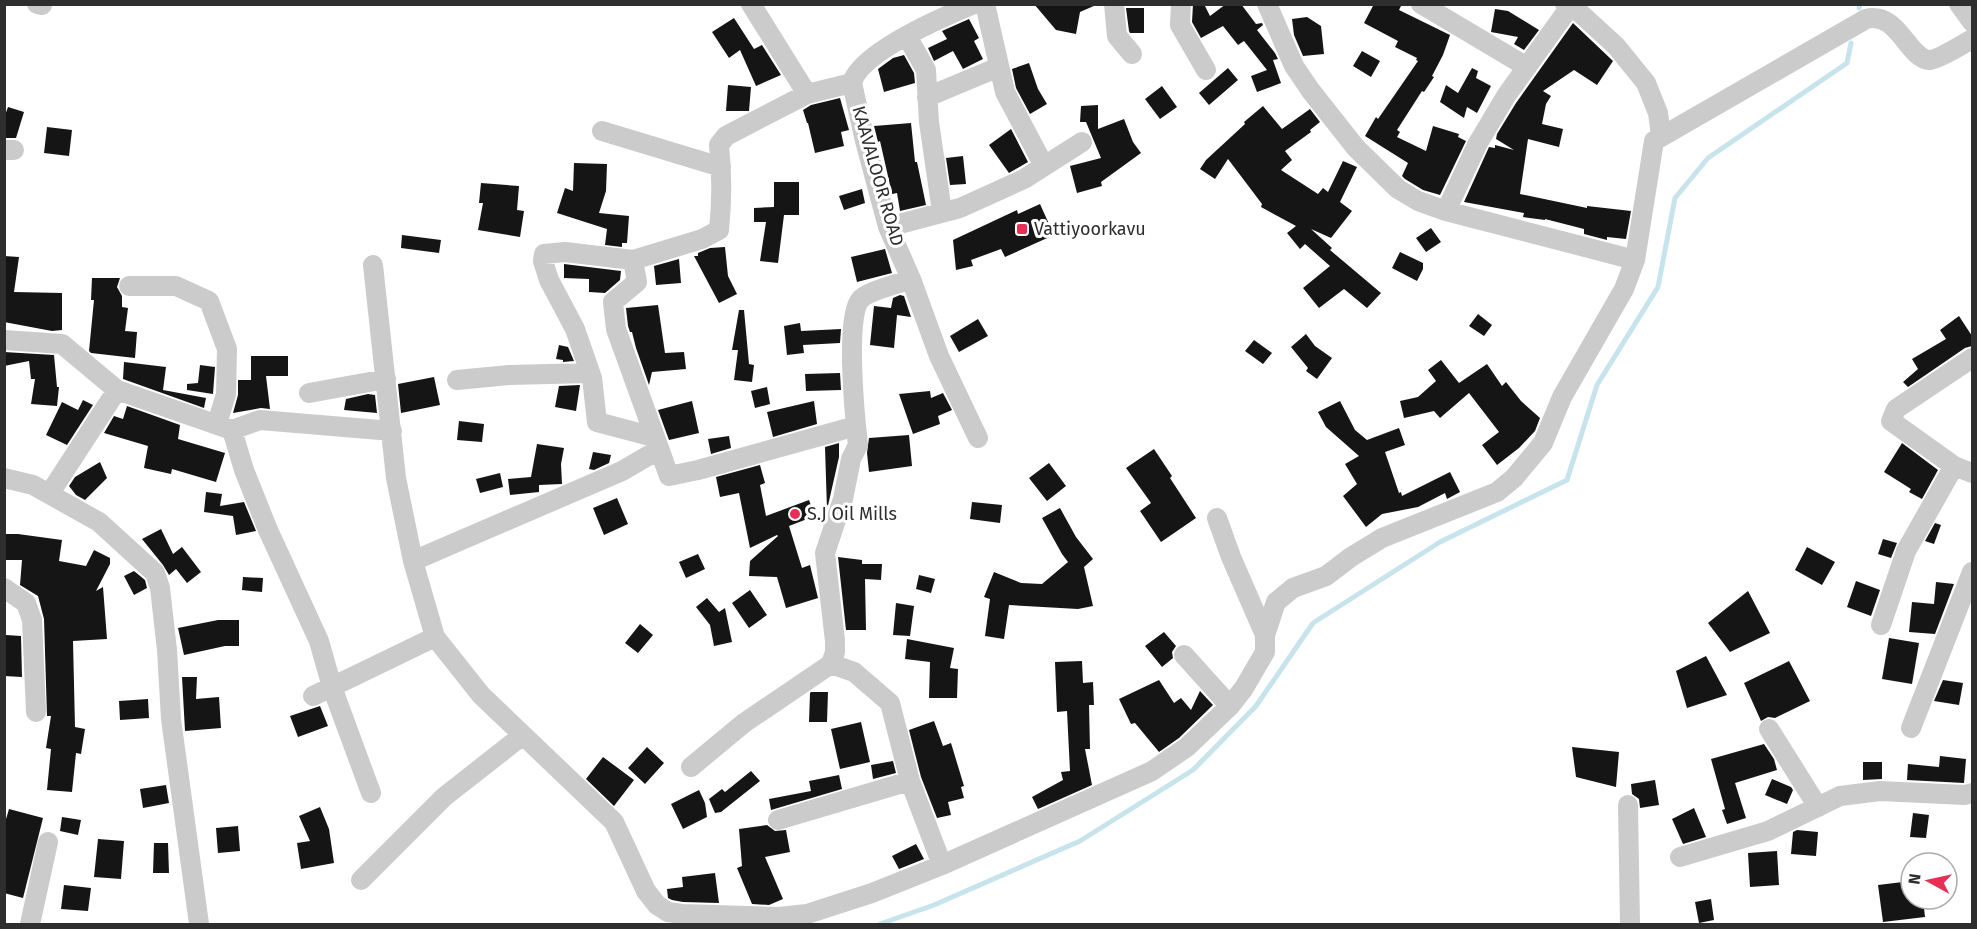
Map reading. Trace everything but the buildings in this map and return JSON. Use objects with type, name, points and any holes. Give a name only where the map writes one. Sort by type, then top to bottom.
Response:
[{"type":"street","points":[[37,4],[42,5]]},
{"type":"street","points":[[751,4],[807,94]]},
{"type":"street","name":"KAAVALOOR ROAD","points":[[974,4],[906,36],[864,65],[855,74],[852,82],[888,227],[911,279],[939,356],[978,438]]},
{"type":"street","points":[[985,4],[1005,92],[1044,166]]},
{"type":"street","points":[[1114,4],[1117,36],[1132,54]]},
{"type":"street","points":[[1180,4],[1180,25],[1206,70]]},
{"type":"street","points":[[1267,4],[1294,66],[1311,92],[1356,148],[1398,189],[1418,201],[1446,212],[1635,260]]},
{"type":"street","points":[[1421,4],[1527,67]]},
{"type":"street","points":[[1959,4],[1972,22]]},
{"type":"street","points":[[1446,212],[1479,143],[1506,96],[1567,6],[1580,13],[1616,46],[1646,82],[1658,112],[1661,136]]},
{"type":"street","points":[[374,265],[396,478],[412,561],[435,637],[481,695],[614,822],[646,891],[657,905],[668,912],[711,920],[736,914],[779,917],[807,915],[872,893],[942,865],[1152,771],[1186,747],[1230,706],[1244,688],[1265,652],[1265,635],[1276,602],[1293,588],[1326,576],[1382,538],[1497,492],[1514,478],[1543,443],[1562,397],[1624,289],[1635,260],[1653,141],[1690,122],[1866,19],[1876,18],[1885,21],[1921,57],[1926,59],[1934,59],[1972,39]]},
{"type":"street","points":[[906,36],[926,70],[929,122],[942,212]]},
{"type":"street","points":[[927,97],[999,67]]},
{"type":"street","points":[[656,443],[597,422],[590,372],[575,329],[549,280],[543,261],[544,254],[565,252],[633,260],[702,239],[718,230],[721,214],[721,167],[718,145],[726,136],[807,94],[852,82]]},
{"type":"street","points":[[602,130],[721,167]]},
{"type":"street","points":[[888,227],[971,203],[1024,179],[1082,142]]},
{"type":"street","points":[[633,260],[637,282],[613,302],[616,329],[669,476],[856,426]]},
{"type":"street","points":[[691,767],[744,723],[831,663],[835,652],[835,641],[825,553],[843,499],[851,459],[858,445],[852,332],[855,307],[862,297],[911,279]]},
{"type":"street","points":[[129,286],[176,286],[209,301],[226,349],[225,427],[268,530],[319,641],[332,687],[371,793]]},
{"type":"street","points":[[4,340],[62,344],[117,390],[225,427],[260,420],[392,430]]},
{"type":"street","points":[[1881,625],[1906,551],[1963,470],[1891,421],[1896,410],[1972,358]]},
{"type":"street","points":[[457,380],[509,375],[590,372]]},
{"type":"street","points":[[309,393],[386,379]]},
{"type":"street","points":[[50,493],[117,390]]},
{"type":"street","points":[[412,561],[622,471],[656,443]]},
{"type":"street","points":[[4,478],[33,485],[99,522],[155,573],[160,588],[171,719],[199,924]]},
{"type":"street","points":[[1217,519],[1265,635]]},
{"type":"street","points":[[1911,728],[1972,572]]},
{"type":"street","points":[[4,588],[26,603],[32,620],[36,712]]},
{"type":"street","points":[[314,696],[435,637]]},
{"type":"street","points":[[1184,654],[1230,706]]},
{"type":"street","points":[[831,663],[854,672],[890,703],[910,781],[942,865]]},
{"type":"street","points":[[1768,729],[1818,807]]},
{"type":"street","points":[[361,880],[444,797],[523,735]]},
{"type":"street","points":[[778,820],[910,781]]},
{"type":"street","points":[[1680,857],[1768,831],[1840,796],[1880,791],[1972,794]]},
{"type":"street","points":[[1628,805],[1630,924]]},
{"type":"street","points":[[30,924],[48,842]]},
{"type":"waterway","points":[[1859,8],[1860,4]]},
{"type":"waterway","points":[[880,924],[934,905],[1080,841],[1193,770],[1256,706],[1313,623],[1440,542],[1567,480],[1597,385],[1658,287],[1675,198],[1708,158],[1847,63],[1851,43]]},
{"type":"place","name":"Vattiyoorkavu","points":[[1022,229]]},
{"type":"place","name":"S.J Oil Mills","points":[[795,514]]}]
